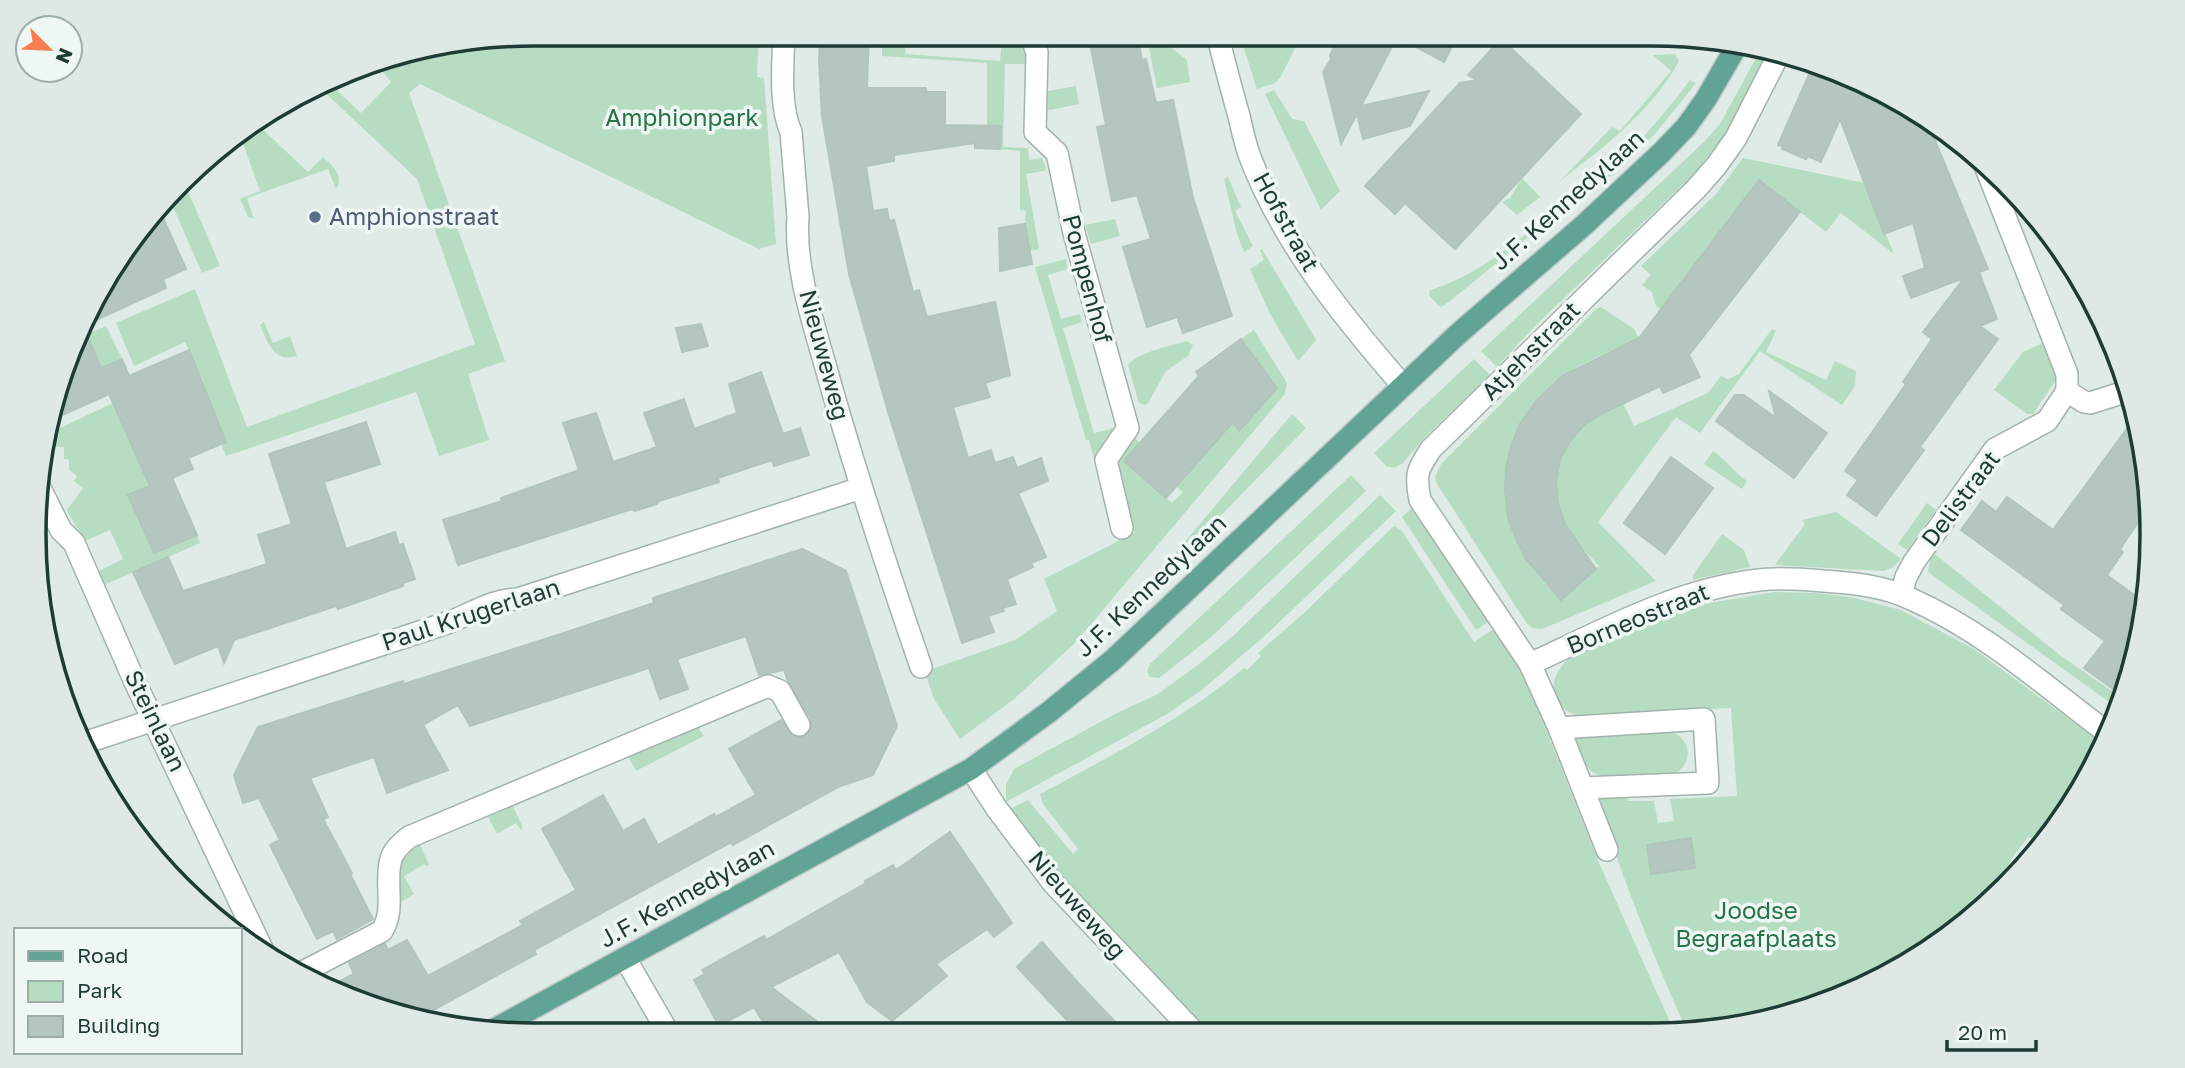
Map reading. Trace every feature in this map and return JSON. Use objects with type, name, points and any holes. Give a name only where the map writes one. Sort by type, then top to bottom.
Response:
[{"type":"main road","name":"J.F. Kennedylaan","points":[[509,1021],[971,769],[1049,712],[1114,659],[1458,334],[1584,225],[1661,153],[1686,127],[1733,53]]},
{"type":"street","name":"Nieuweweg","points":[[785,46],[784,93],[787,124],[791,132],[797,231],[804,284],[878,544],[921,667]]},
{"type":"street","name":"Pompenhof","points":[[1035,46],[1037,52],[1035,132],[1057,153],[1074,233],[1128,428],[1106,460],[1122,528]]},
{"type":"street","name":"Hofstraat","points":[[1220,46],[1249,155],[1283,225],[1326,292],[1403,386]]},
{"type":"street","name":"Atjehstraat","points":[[1530,664],[1420,500],[1416,482],[1420,466],[1431,449],[1696,189],[1736,138],[1775,62]]},
{"type":"street","points":[[1993,186],[2067,374],[2067,391],[2090,403],[2119,394]]},
{"type":"street","name":"Delistraat","points":[[1901,594],[1914,562],[1996,449],[2041,425],[2067,391]]},
{"type":"street","name":"Paul Krugerlaan","points":[[92,740],[447,623],[464,614],[508,599],[518,599],[861,488]]},
{"type":"street","name":"Steinlaan","points":[[47,503],[61,530],[74,543],[134,680],[256,935]]},
{"type":"street","name":"Borneostraat","points":[[1530,664],[1645,611],[1724,585],[1762,579],[1852,583],[1901,594],[1981,637],[2099,727]]},
{"type":"street","points":[[1530,664],[1559,727],[1607,850]]},
{"type":"street","points":[[311,968],[382,931],[388,921],[391,858],[399,846],[410,837],[768,686],[780,691],[799,725]]},
{"type":"street","points":[[1559,727],[1704,719],[1708,783],[1583,788]]},
{"type":"street","name":"Nieuweweg","points":[[971,769],[997,809],[1054,883],[1186,1023]]},
{"type":"street","points":[[625,958],[662,1023]]},
{"type":"green space","name":"Amphionpark","points":[[534,46],[758,46],[757,77],[764,78],[776,244],[759,249],[420,84],[409,93],[505,361],[468,374],[489,440],[439,456],[416,392],[226,456],[221,444],[226,441],[201,385],[204,383],[198,371],[181,378],[177,371],[195,363],[185,342],[134,366],[116,323],[195,289],[247,427],[475,344],[417,179],[325,93],[335,88],[361,113],[391,82],[381,70],[470,50]]},
{"type":"green space","points":[[882,46],[906,46],[905,54],[1000,61],[1001,46],[1019,46],[1023,50],[1029,64],[1005,64],[1003,147],[1028,148],[1029,160],[1042,158],[1046,168],[1044,171],[1026,174],[1039,249],[1030,251],[1025,224],[1026,211],[1020,210],[1020,151],[1000,149],[1001,126],[987,126],[987,63],[882,56]]},
{"type":"green space","points":[[1149,46],[1169,46],[1187,60],[1190,82],[1157,88]]},
{"type":"green space","points":[[1243,46],[1296,46],[1280,78],[1275,83],[1257,89]]},
{"type":"green space","points":[[1675,54],[1679,61],[1641,112],[1610,141],[1560,181],[1612,127],[1620,131],[1671,71],[1653,55]]},
{"type":"green space","points":[[1756,57],[1765,59],[1725,135],[1695,173],[1534,327],[1497,367],[1481,351],[1720,124]]},
{"type":"green space","points":[[1690,80],[1696,83],[1655,134],[1612,175],[1523,241],[1449,302],[1441,307],[1429,295],[1430,290],[1461,278],[1490,261],[1598,179],[1645,135]]},
{"type":"green space","points":[[1076,86],[1079,104],[1047,109],[1045,98],[1048,91]]},
{"type":"green space","points":[[1274,90],[1292,119],[1304,121],[1340,191],[1321,210],[1265,94]]},
{"type":"green space","points":[[262,129],[308,172],[323,157],[333,167],[339,180],[336,189],[328,169],[247,198],[254,219],[248,217],[240,199],[260,191],[243,142]]},
{"type":"green space","points":[[1743,158],[1865,183],[1894,254],[1841,213],[1826,232],[1759,180],[1661,309],[1656,306],[1652,292],[1642,285],[1651,275],[1641,266],[1716,194]]},
{"type":"green space","points":[[1228,177],[1241,207],[1235,211],[1253,246],[1244,252],[1224,179]]},
{"type":"green space","points":[[1522,178],[1540,197],[1517,215],[1502,202],[1510,198]]},
{"type":"green space","points":[[188,190],[220,266],[202,273],[173,206]]},
{"type":"green space","points":[[1115,219],[1120,236],[1091,244],[1085,225]]},
{"type":"green space","points":[[1262,249],[1316,340],[1298,361],[1270,314],[1250,269],[1264,260],[1260,250]]},
{"type":"green space","points":[[1066,259],[1067,269],[1048,275],[1061,319],[1080,314],[1082,322],[1063,328],[1094,433],[1114,428],[1094,459],[1035,267]]},
{"type":"green space","points":[[1601,307],[1634,329],[1639,338],[1583,364],[1553,384],[1537,400],[1524,419],[1508,461],[1505,484],[1512,529],[1529,564],[1561,600],[1599,566],[1568,529],[1557,497],[1558,470],[1562,457],[1575,434],[1589,421],[1623,403],[1634,426],[1708,393],[1721,376],[1728,379],[1739,374],[1772,329],[1776,331],[1766,352],[1826,380],[1835,361],[1856,371],[1855,386],[1842,405],[1760,351],[1700,433],[1676,417],[1598,522],[1656,581],[1542,629],[1533,628],[1527,624],[1435,478],[1441,464]]},
{"type":"green space","points":[[264,322],[273,343],[290,336],[297,356],[283,357],[273,350],[260,325]]},
{"type":"green space","points":[[106,326],[122,359],[101,368],[93,350],[79,356],[89,334]]},
{"type":"green space","points":[[1254,330],[1287,383],[1285,394],[1075,643],[1014,699],[960,739],[934,699],[926,675],[929,670],[1015,640],[1057,611],[1044,579],[1134,533],[1116,460],[1134,437],[1140,443],[1124,461],[1172,503],[1183,492],[1176,486],[1232,421],[1240,431],[1277,388],[1270,378],[1265,381],[1262,367],[1251,352],[1246,354],[1237,342]]},
{"type":"green space","points":[[1187,341],[1193,345],[1188,356],[1166,371],[1148,403],[1139,403],[1128,365],[1146,353]]},
{"type":"green space","points":[[2043,343],[2056,380],[2033,414],[2027,414],[1994,390],[2023,352]]},
{"type":"green space","points":[[1474,359],[1490,375],[1425,437],[1403,463],[1394,468],[1386,466],[1374,453]]},
{"type":"green space","points":[[113,403],[150,486],[129,496],[154,553],[197,535],[200,543],[104,585],[99,571],[123,559],[110,530],[85,541],[67,510],[83,488],[74,481],[77,476],[69,470],[69,460],[64,459],[64,447],[54,447],[57,429]]},
{"type":"green space","points":[[1292,414],[1306,428],[1162,576],[1158,574]]},
{"type":"green space","points":[[1713,451],[1747,481],[1742,489],[1704,464]]},
{"type":"green space","points":[[1351,475],[1366,491],[1210,638],[1159,678],[1150,677],[1147,672],[1150,664]]},
{"type":"green space","points":[[1380,495],[1396,511],[1269,632],[1203,689],[1169,713],[1006,802],[1006,785],[1014,769],[1115,714],[1158,694],[1199,664],[1233,636]]},
{"type":"green space","points":[[1927,503],[1936,510],[1907,550],[1898,544]]},
{"type":"green space","points":[[1413,507],[1490,621],[1476,630],[1402,517]]},
{"type":"green space","points":[[1836,512],[1901,559],[1892,568],[1884,571],[1775,565],[1805,524],[1802,520]]},
{"type":"green space","points":[[1394,526],[1402,531],[1474,642],[1495,628],[1499,629],[1536,704],[1599,863],[1670,1022],[1197,1023],[1090,911],[1010,809],[1028,800],[1073,854],[1078,849],[1043,804],[1040,794],[1145,736],[1196,704],[1244,668],[1247,670],[1261,656],[1258,653],[1303,614]]},
{"type":"green space","points":[[1722,534],[1744,550],[1750,567],[1693,580],[1693,575]]},
{"type":"green space","points":[[1935,554],[2061,656],[2114,692],[2110,702],[1928,572],[1930,560]]},
{"type":"green space","name":"Joodse Begraafplaats","points":[[1774,592],[1815,593],[1850,597],[1901,610],[1974,649],[2094,738],[2074,778],[2032,839],[2029,836],[2008,867],[1973,901],[1922,940],[1867,972],[1808,997],[1746,1013],[1683,1021],[1638,915],[1596,797],[1626,794],[1628,801],[1654,801],[1658,823],[1674,821],[1670,799],[1737,796],[1731,708],[1582,717],[1570,713],[1556,700],[1554,683],[1557,674],[1571,657],[1664,617],[1704,604]]},
{"type":"green space","points":[[696,725],[704,736],[636,771],[627,754]]},
{"type":"green space","points":[[1668,731],[1682,738],[1688,751],[1687,758],[1679,770],[1659,776],[1610,778],[1595,773],[1587,766],[1576,740],[1577,737]]},
{"type":"green space","points":[[511,802],[523,828],[521,830],[516,823],[497,834],[488,817],[489,811]]},
{"type":"green space","points":[[418,840],[429,865],[424,864],[404,876],[414,894],[396,905],[399,856]]},
{"type":"building","points":[[820,46],[869,46],[867,88],[926,88],[926,92],[945,92],[945,125],[1001,126],[1000,149],[975,148],[975,143],[894,155],[894,161],[866,166],[873,211],[887,209],[889,221],[894,220],[913,292],[919,290],[927,317],[995,302],[1010,375],[985,383],[990,397],[953,407],[968,458],[991,450],[995,463],[1013,457],[1017,468],[1041,458],[1048,481],[1018,493],[1046,557],[1031,563],[1033,567],[1007,579],[1016,604],[988,616],[994,632],[962,643],[889,415],[849,274],[822,116]]},
{"type":"building","points":[[1091,46],[1139,46],[1142,60],[1146,59],[1156,103],[1173,100],[1193,198],[1232,316],[1183,333],[1177,317],[1147,327],[1123,247],[1151,239],[1137,195],[1112,201],[1097,127],[1106,125]]},
{"type":"building","points":[[1335,46],[1392,46],[1361,106],[1429,91],[1410,126],[1363,139],[1357,114],[1341,144],[1323,72],[1331,59],[1330,55]]},
{"type":"building","points":[[1414,46],[1452,46],[1444,62]]},
{"type":"building","points":[[1495,46],[1508,46],[1581,114],[1455,249],[1405,203],[1395,214],[1365,186],[1460,83],[1477,80],[1468,75]]},
{"type":"building","points":[[1810,72],[1895,111],[1933,136],[1988,269],[1979,272],[1997,319],[1980,326],[1998,339],[1920,447],[1924,450],[1876,516],[1847,495],[1858,480],[1845,471],[1906,384],[1903,382],[1932,339],[1923,332],[1964,278],[1911,298],[1903,276],[1925,268],[1913,223],[1884,234],[1840,119],[1821,162],[1808,156],[1806,159],[1778,145]]},
{"type":"building","points":[[1759,180],[1800,212],[1689,355],[1700,377],[1663,393],[1660,386],[1603,413],[1585,424],[1570,441],[1560,460],[1556,482],[1558,503],[1565,524],[1596,569],[1561,600],[1526,559],[1508,518],[1506,467],[1520,424],[1536,401],[1562,376],[1639,338]]},
{"type":"building","points":[[163,217],[186,269],[163,279],[166,288],[95,321],[128,263]]},
{"type":"building","points":[[1025,224],[1032,264],[1000,271],[999,228]]},
{"type":"building","points":[[701,324],[708,346],[682,352],[676,328]]},
{"type":"building","points":[[88,337],[101,368],[122,359],[129,376],[189,350],[226,442],[188,458],[193,469],[172,478],[197,535],[154,553],[128,495],[150,486],[109,394],[60,416],[71,377]]},
{"type":"building","points":[[1241,339],[1277,388],[1239,431],[1233,422],[1166,498],[1124,461],[1199,376],[1196,372]]},
{"type":"building","points":[[761,372],[783,434],[800,428],[809,455],[774,466],[772,460],[718,478],[719,482],[659,501],[657,504],[635,511],[632,509],[458,565],[443,520],[502,501],[501,498],[579,470],[563,423],[596,413],[613,462],[657,447],[644,413],[684,399],[694,429],[737,413],[729,384]]},
{"type":"building","points":[[1769,391],[1827,433],[1794,478],[1716,421],[1735,395],[1744,395],[1776,418]]},
{"type":"building","points":[[366,422],[380,464],[324,482],[346,549],[395,532],[399,545],[403,544],[415,579],[403,583],[403,586],[338,609],[336,606],[234,640],[224,663],[218,646],[175,664],[133,572],[168,557],[183,591],[267,564],[258,535],[292,524],[269,454]]},
{"type":"building","points":[[2127,428],[2135,470],[2139,521],[2107,575],[2135,596],[2130,629],[2114,690],[2084,668],[2105,641],[2061,609],[2064,605],[1961,530],[1982,501],[1996,512],[2007,497],[2053,530]]},
{"type":"building","points":[[1671,457],[1713,488],[1665,554],[1624,523]]},
{"type":"building","points":[[802,549],[846,571],[897,726],[873,775],[838,787],[733,845],[731,842],[534,950],[536,954],[431,1011],[377,997],[339,981],[354,974],[349,963],[385,944],[388,950],[407,940],[428,976],[523,925],[520,921],[576,890],[542,829],[603,795],[623,831],[644,819],[658,845],[714,814],[716,817],[756,795],[729,749],[781,720],[792,736],[805,737],[811,731],[811,719],[784,670],[759,675],[746,636],[677,659],[688,689],[660,699],[649,668],[470,726],[458,705],[423,725],[448,770],[387,793],[374,757],[310,778],[328,817],[323,819],[373,919],[337,939],[333,931],[317,939],[270,845],[280,840],[259,798],[243,803],[234,775],[258,727],[564,633],[654,603],[653,598]]},
{"type":"building","points":[[950,832],[1012,923],[994,937],[987,929],[936,964],[947,976],[892,1021],[867,1002],[839,952],[771,987],[819,1023],[763,1023],[754,1007],[725,1023],[717,1023],[694,980],[705,974],[702,970],[764,936],[766,940],[893,865],[896,870]]},
{"type":"building","points":[[1691,838],[1695,868],[1651,874],[1647,845]]},
{"type":"building","points":[[1042,942],[1116,1023],[1070,1023],[1017,967]]},
{"type":"place","name":"Amphionstraat","points":[[315,217]]}]
